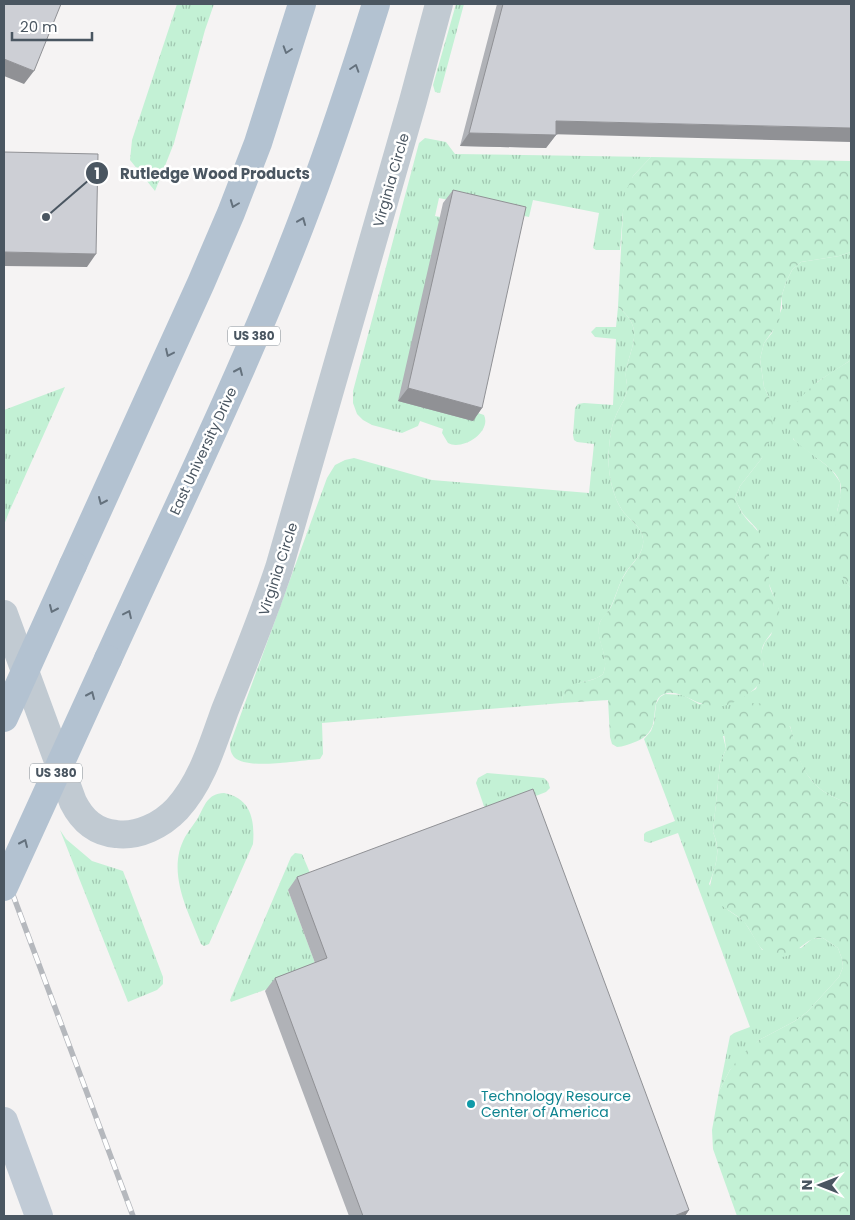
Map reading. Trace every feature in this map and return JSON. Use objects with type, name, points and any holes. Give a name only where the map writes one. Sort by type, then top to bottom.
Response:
[{"type":"main road","points":[[4,718],[231,213],[258,143],[302,4]]},
{"type":"main road","name":"East University Drive","points":[[4,887],[232,386],[275,287],[308,204],[376,4]]},
{"type":"street","name":"Virginia Circle","points":[[4,614],[79,814],[87,823],[98,830],[120,835],[142,831],[169,816],[187,796],[204,764],[279,568],[439,4]]},
{"type":"street","points":[[4,1121],[39,1216]]},
{"type":"green space","points":[[177,4],[214,4],[174,143],[155,191],[130,160],[132,140]]},
{"type":"green space","points":[[456,4],[464,4],[440,93],[435,92],[433,85]]},
{"type":"green space","points":[[425,138],[446,142],[455,154],[651,157],[633,176],[623,212],[620,250],[596,250],[593,248],[599,213],[533,200],[529,217],[439,198],[435,216],[440,217],[475,412],[484,415],[485,421],[484,428],[474,438],[468,442],[454,445],[448,443],[442,433],[443,429],[420,421],[418,426],[402,433],[372,425],[357,414],[353,403],[353,391],[419,143]]},
{"type":"green space","points":[[651,157],[851,161],[851,252],[839,256],[801,262],[792,270],[782,295],[779,322],[764,343],[760,359],[764,387],[770,399],[773,428],[762,458],[740,486],[735,499],[742,513],[767,546],[770,588],[779,609],[778,621],[762,649],[764,668],[761,681],[747,695],[730,704],[720,706],[702,704],[678,694],[664,694],[656,703],[650,731],[635,742],[617,747],[612,744],[610,737],[608,700],[562,703],[566,689],[571,685],[597,678],[603,674],[605,660],[598,628],[602,618],[611,607],[626,572],[638,556],[643,544],[642,533],[622,510],[615,496],[609,472],[609,456],[610,436],[613,425],[627,391],[626,372],[634,338],[632,323],[627,315],[618,307],[625,193],[633,176]]},
{"type":"green space","points":[[851,252],[851,360],[817,382],[793,439],[831,469],[840,482],[841,496],[837,511],[842,575],[851,589],[851,804],[828,794],[817,786],[805,772],[799,759],[790,726],[723,736],[726,749],[720,763],[713,832],[717,846],[717,858],[709,884],[728,910],[744,921],[762,950],[801,948],[812,939],[823,938],[838,948],[843,967],[839,977],[807,1012],[795,1021],[759,1040],[730,1070],[719,1091],[730,1036],[750,1027],[678,833],[650,843],[644,841],[644,834],[646,832],[675,821],[644,739],[651,731],[654,723],[656,704],[660,697],[665,694],[683,695],[699,704],[728,704],[756,689],[764,666],[762,650],[765,642],[771,635],[779,610],[769,584],[768,572],[757,529],[743,514],[735,499],[740,486],[762,458],[770,399],[764,387],[760,359],[764,343],[772,333],[782,308],[782,295],[792,270],[801,262],[839,256]]},
{"type":"green space","points":[[618,307],[627,315],[632,323],[634,338],[626,372],[627,391],[611,433],[609,472],[618,503],[642,533],[643,544],[639,555],[623,577],[609,610],[600,622],[599,635],[605,660],[603,674],[597,678],[571,686],[563,695],[562,703],[322,723],[323,754],[320,759],[263,764],[242,762],[235,758],[230,744],[327,478],[335,465],[354,458],[432,480],[589,493],[594,444],[574,440],[575,408],[578,404],[584,403],[613,405],[616,339],[595,337],[591,332],[596,327],[616,327]]},
{"type":"green space","points":[[851,360],[851,589],[839,569],[836,553],[837,512],[841,493],[840,482],[831,469],[794,440],[789,425],[791,413],[797,402],[818,382]]},
{"type":"green space","points":[[65,387],[9,512],[4,525],[4,410]]},
{"type":"green space","points":[[753,703],[768,705],[779,711],[786,719],[791,730],[798,754],[809,777],[828,794],[851,804],[851,1216],[737,1216],[713,1149],[712,1130],[719,1091],[730,1070],[741,1055],[759,1040],[795,1021],[807,1012],[839,977],[843,967],[838,948],[823,938],[811,940],[786,956],[767,954],[742,920],[710,897],[711,880],[717,858],[713,832],[720,763],[726,749],[723,725],[740,707]]},
{"type":"green space","points":[[487,773],[544,778],[550,788],[546,792],[487,815],[476,783],[478,778]]},
{"type":"green space","points":[[224,793],[233,796],[246,805],[252,819],[253,844],[209,944],[204,946],[201,944],[185,905],[178,878],[178,864],[180,850],[185,837],[205,805],[210,798]]},
{"type":"green space","points":[[60,830],[66,839],[92,861],[123,871],[163,977],[163,984],[157,990],[128,1002]]},
{"type":"green space","points":[[295,853],[302,854],[313,880],[288,890],[318,971],[231,1002],[230,1000],[291,857]]},
{"type":"building","points":[[4,4],[61,4],[34,71],[4,59]]},
{"type":"building","points":[[503,4],[851,4],[851,128],[556,121],[556,135],[469,133]]},
{"type":"building","points":[[4,152],[98,154],[96,254],[4,252]]},
{"type":"building","points":[[453,190],[526,207],[482,408],[408,388]]},
{"type":"building","name":"Technology Resource Center of America","points":[[533,789],[689,1210],[674,1216],[363,1216],[275,978],[327,958],[297,877]]},
{"type":"railway","points":[[4,871],[133,1216]]},
{"type":"place","name":"Rutledge Wood Products","points":[[46,217]]},
{"type":"place","name":"Technology Resource Center of America","points":[[471,1104]]}]
